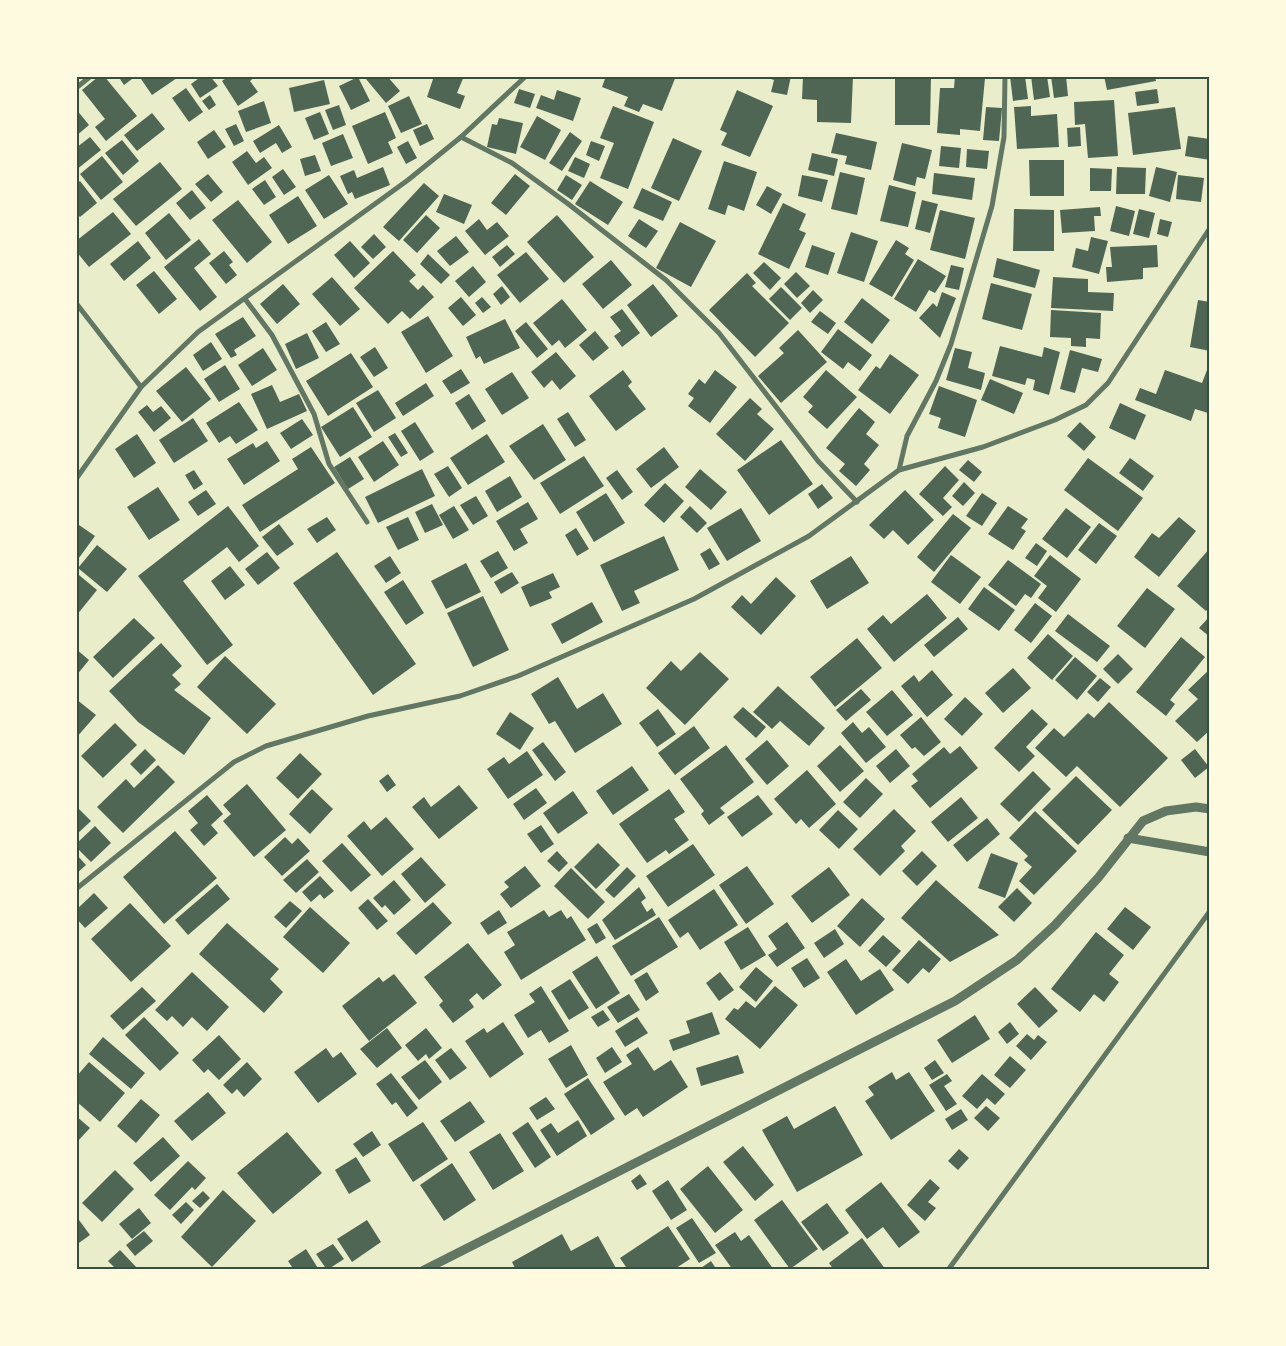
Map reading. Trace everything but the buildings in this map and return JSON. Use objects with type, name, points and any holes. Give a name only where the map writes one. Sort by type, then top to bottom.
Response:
[{"type":"street","points":[[76,88],[91,76]]},
{"type":"street","points":[[76,479],[141,387],[198,332],[408,180],[462,137],[526,76]]},
{"type":"street","points":[[899,470],[907,436],[936,381],[951,344],[992,206],[1004,137],[1005,76]]},
{"type":"street","points":[[462,137],[512,163],[666,280],[719,333],[757,385],[818,461],[857,502]]},
{"type":"street","points":[[76,889],[234,762],[266,746],[368,716],[460,696],[518,676],[694,599],[809,536],[899,470],[983,448],[1055,420],[1086,405],[1108,383],[1210,228]]},
{"type":"street","points":[[246,299],[272,334],[314,414],[329,464],[366,522]]},
{"type":"street","points":[[76,303],[141,387]]},
{"type":"street","points":[[424,1270],[955,1001],[1016,960],[1055,925],[1098,878],[1128,838],[1144,821],[1166,811],[1196,807],[1210,809]]},
{"type":"street","points":[[1128,838],[1210,852]]},
{"type":"street","points":[[948,1270],[1210,911]]}]
